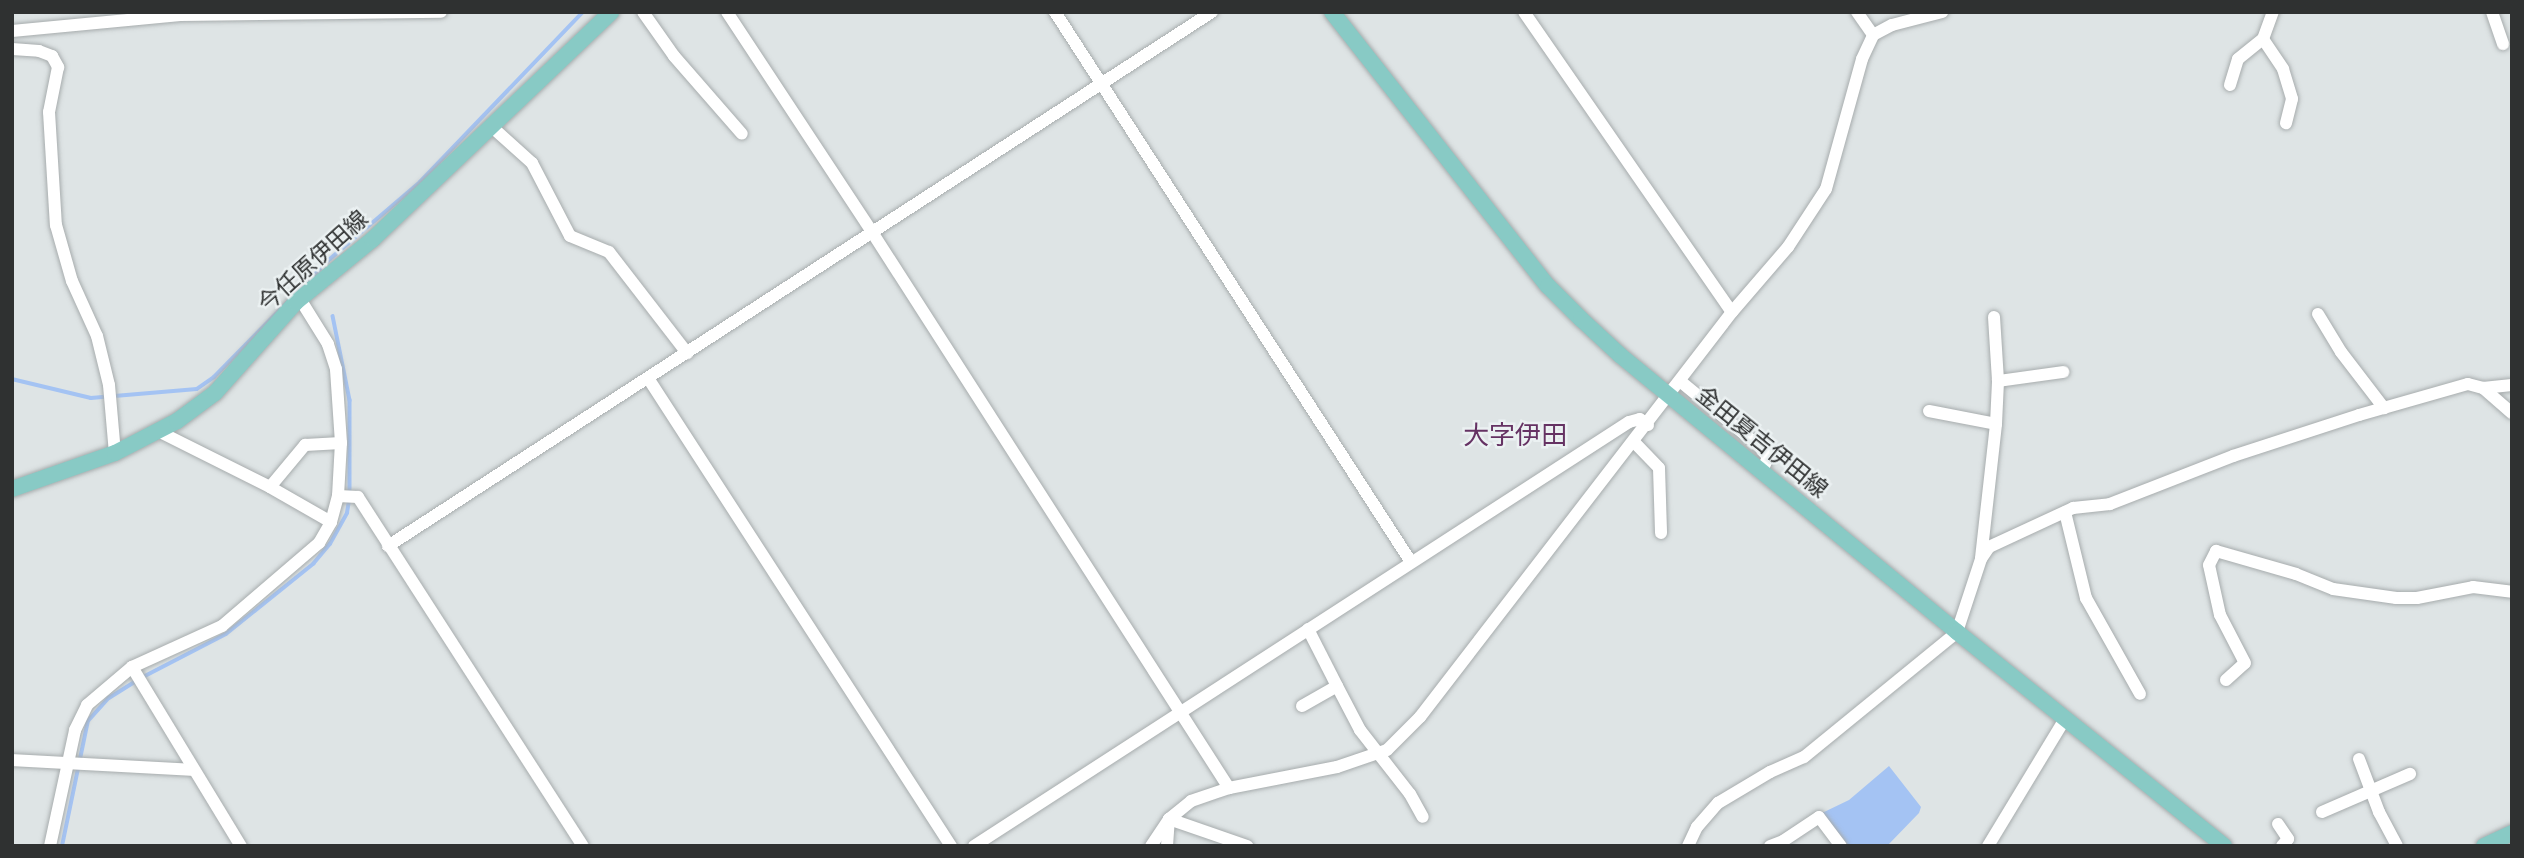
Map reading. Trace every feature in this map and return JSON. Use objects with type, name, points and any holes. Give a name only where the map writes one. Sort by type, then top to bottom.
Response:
[{"type":"main road","name":"今任原伊田線","points":[[12,489],[115,453],[177,421],[215,393],[300,299],[373,239],[611,12]]},
{"type":"main road","name":"金田夏吉伊田線","points":[[1332,12],[1548,286],[1621,356],[1957,632],[2224,846]]},
{"type":"main road","points":[[2484,846],[2512,833]]},
{"type":"street","points":[[12,31],[180,15],[441,12]]},
{"type":"street","points":[[643,12],[674,57],[743,134]]},
{"type":"street","points":[[727,12],[872,232],[1229,788]]},
{"type":"street","points":[[1055,12],[1411,562]]},
{"type":"street","points":[[388,546],[1212,12]]},
{"type":"street","points":[[1524,12],[1732,312]]},
{"type":"street","points":[[1857,12],[1873,35]]},
{"type":"street","points":[[1152,846],[1170,819],[1191,801],[1229,788],[1337,767],[1387,750],[1420,717],[1648,425],[1732,312],[1788,247],[1826,189],[1862,59],[1873,35],[1892,25],[1942,12]]},
{"type":"street","points":[[2230,85],[2238,59],[2263,39],[2273,12]]},
{"type":"street","points":[[2492,12],[2503,44]]},
{"type":"street","points":[[2263,39],[2283,69],[2292,99],[2286,123]]},
{"type":"street","points":[[12,49],[39,51],[52,56],[58,67],[49,112],[56,226],[72,281],[97,336],[108,386],[115,453]]},
{"type":"street","points":[[492,127],[532,163],[570,236],[609,252],[687,353]]},
{"type":"street","points":[[50,846],[75,730],[87,705],[133,670],[222,626],[320,543],[331,522],[340,496],[341,443],[336,369],[328,344],[300,299]]},
{"type":"street","points":[[2318,313],[2341,352],[2384,408]]},
{"type":"street","points":[[1688,846],[1697,827],[1718,803],[1770,772],[1804,757],[1957,632],[1980,558],[1996,424],[1998,381],[1994,317]]},
{"type":"street","points":[[1998,381],[2063,372]]},
{"type":"street","points":[[648,378],[951,846]]},
{"type":"street","points":[[1680,381],[1760,447],[1768,457],[1762,471]]},
{"type":"street","points":[[1980,558],[1989,547],[2073,508],[2110,504],[2233,456],[2468,384],[2483,388],[2512,385]]},
{"type":"street","points":[[2483,388],[2512,413]]},
{"type":"street","points":[[1929,411],[1996,424]]},
{"type":"street","points":[[974,846],[1629,422],[1640,419],[1648,425]]},
{"type":"street","points":[[158,431],[270,487],[331,522]]},
{"type":"street","points":[[1634,442],[1660,468],[1661,533]]},
{"type":"street","points":[[270,487],[305,445],[341,443]]},
{"type":"street","points":[[340,496],[358,497],[583,846]]},
{"type":"street","points":[[2065,512],[2086,598],[2140,694]]},
{"type":"street","points":[[2226,680],[2245,663],[2220,615],[2209,565],[2216,551],[2296,574],[2333,589],[2396,598],[2417,598],[2473,587],[2512,592]]},
{"type":"street","points":[[1308,629],[1337,686],[1377,753],[1410,794],[1423,817]]},
{"type":"street","points":[[133,670],[242,846]]},
{"type":"street","points":[[1302,706],[1337,686]]},
{"type":"street","points":[[1988,846],[2065,719]]},
{"type":"street","points":[[2359,759],[2397,846]]},
{"type":"street","points":[[12,760],[194,770]]},
{"type":"street","points":[[2322,812],[2410,774]]},
{"type":"street","points":[[1770,846],[1783,841],[1819,817],[1842,846]]},
{"type":"street","points":[[1168,846],[1170,819]]},
{"type":"street","points":[[1170,819],[1247,846]]},
{"type":"street","points":[[2278,824],[2288,839],[2282,846]]},
{"type":"water","points":[[1889,766],[1921,807],[1919,813],[1887,846],[1849,846],[1822,813],[1849,800]]},
{"type":"waterway","points":[[12,379],[91,398],[197,389],[214,377],[330,259],[420,182],[583,12]]},
{"type":"waterway","points":[[333,316],[350,400],[350,493]]},
{"type":"waterway","points":[[143,677],[226,634],[313,564],[330,544],[347,513],[349,501]]},
{"type":"waterway","points":[[62,846],[88,721],[109,698],[136,681]]},
{"type":"district","name":"大字伊田","points":[[1515,436]]}]
